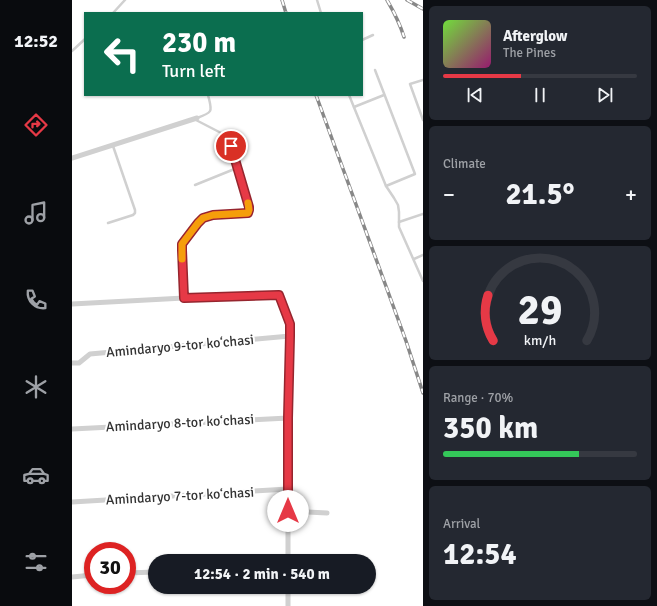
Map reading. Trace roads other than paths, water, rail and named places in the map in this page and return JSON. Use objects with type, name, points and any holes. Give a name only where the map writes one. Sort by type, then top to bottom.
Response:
[{"type":"street","points":[[72,158],[196,118]]},
{"type":"street","points":[[72,304],[279,295],[290,324],[288,554]]},
{"type":"street","name":"Amindaryo 9-tor koʻchasi","points":[[72,363],[79,363],[90,354],[290,336]]},
{"type":"street","name":"Amindaryo 8-tor koʻchasi","points":[[72,429],[288,418]]},
{"type":"street","name":"Amindaryo 7-tor koʻchasi","points":[[72,502],[288,489]]},
{"type":"street","points":[[288,511],[327,513]]},
{"type":"street","points":[[136,573],[148,572]]},
{"type":"street","points":[[72,576],[84,575]]},
{"type":"street","points":[[288,594],[288,606]]},
{"type":"lane","points":[[114,12],[126,0]]},
{"type":"lane","points":[[317,0],[321,12]]},
{"type":"lane","points":[[363,40],[373,35]]},
{"type":"lane","points":[[72,50],[84,40]]},
{"type":"lane","points":[[375,70],[414,174],[386,186]]},
{"type":"lane","points":[[423,80],[410,84],[423,120]]},
{"type":"lane","points":[[354,107],[384,95]]},
{"type":"lane","points":[[196,118],[210,112],[211,108],[208,96]]},
{"type":"lane","points":[[349,96],[386,186],[398,205],[398,227],[423,281]]},
{"type":"lane","points":[[184,298],[182,244],[203,218],[213,215],[248,213],[249,211],[229,139],[225,135],[196,118]]},
{"type":"lane","points":[[108,223],[135,213],[113,145]]},
{"type":"lane","points":[[195,185],[237,168]]},
{"type":"lane","points":[[399,222],[423,214]]},
{"type":"lane","points":[[414,259],[423,255]]},
{"type":"railway","points":[[282,0],[286,12]]},
{"type":"railway","points":[[387,0],[397,18],[404,37]]},
{"type":"railway","points":[[407,0],[423,9]]},
{"type":"railway","points":[[316,96],[406,341],[423,393]]}]
